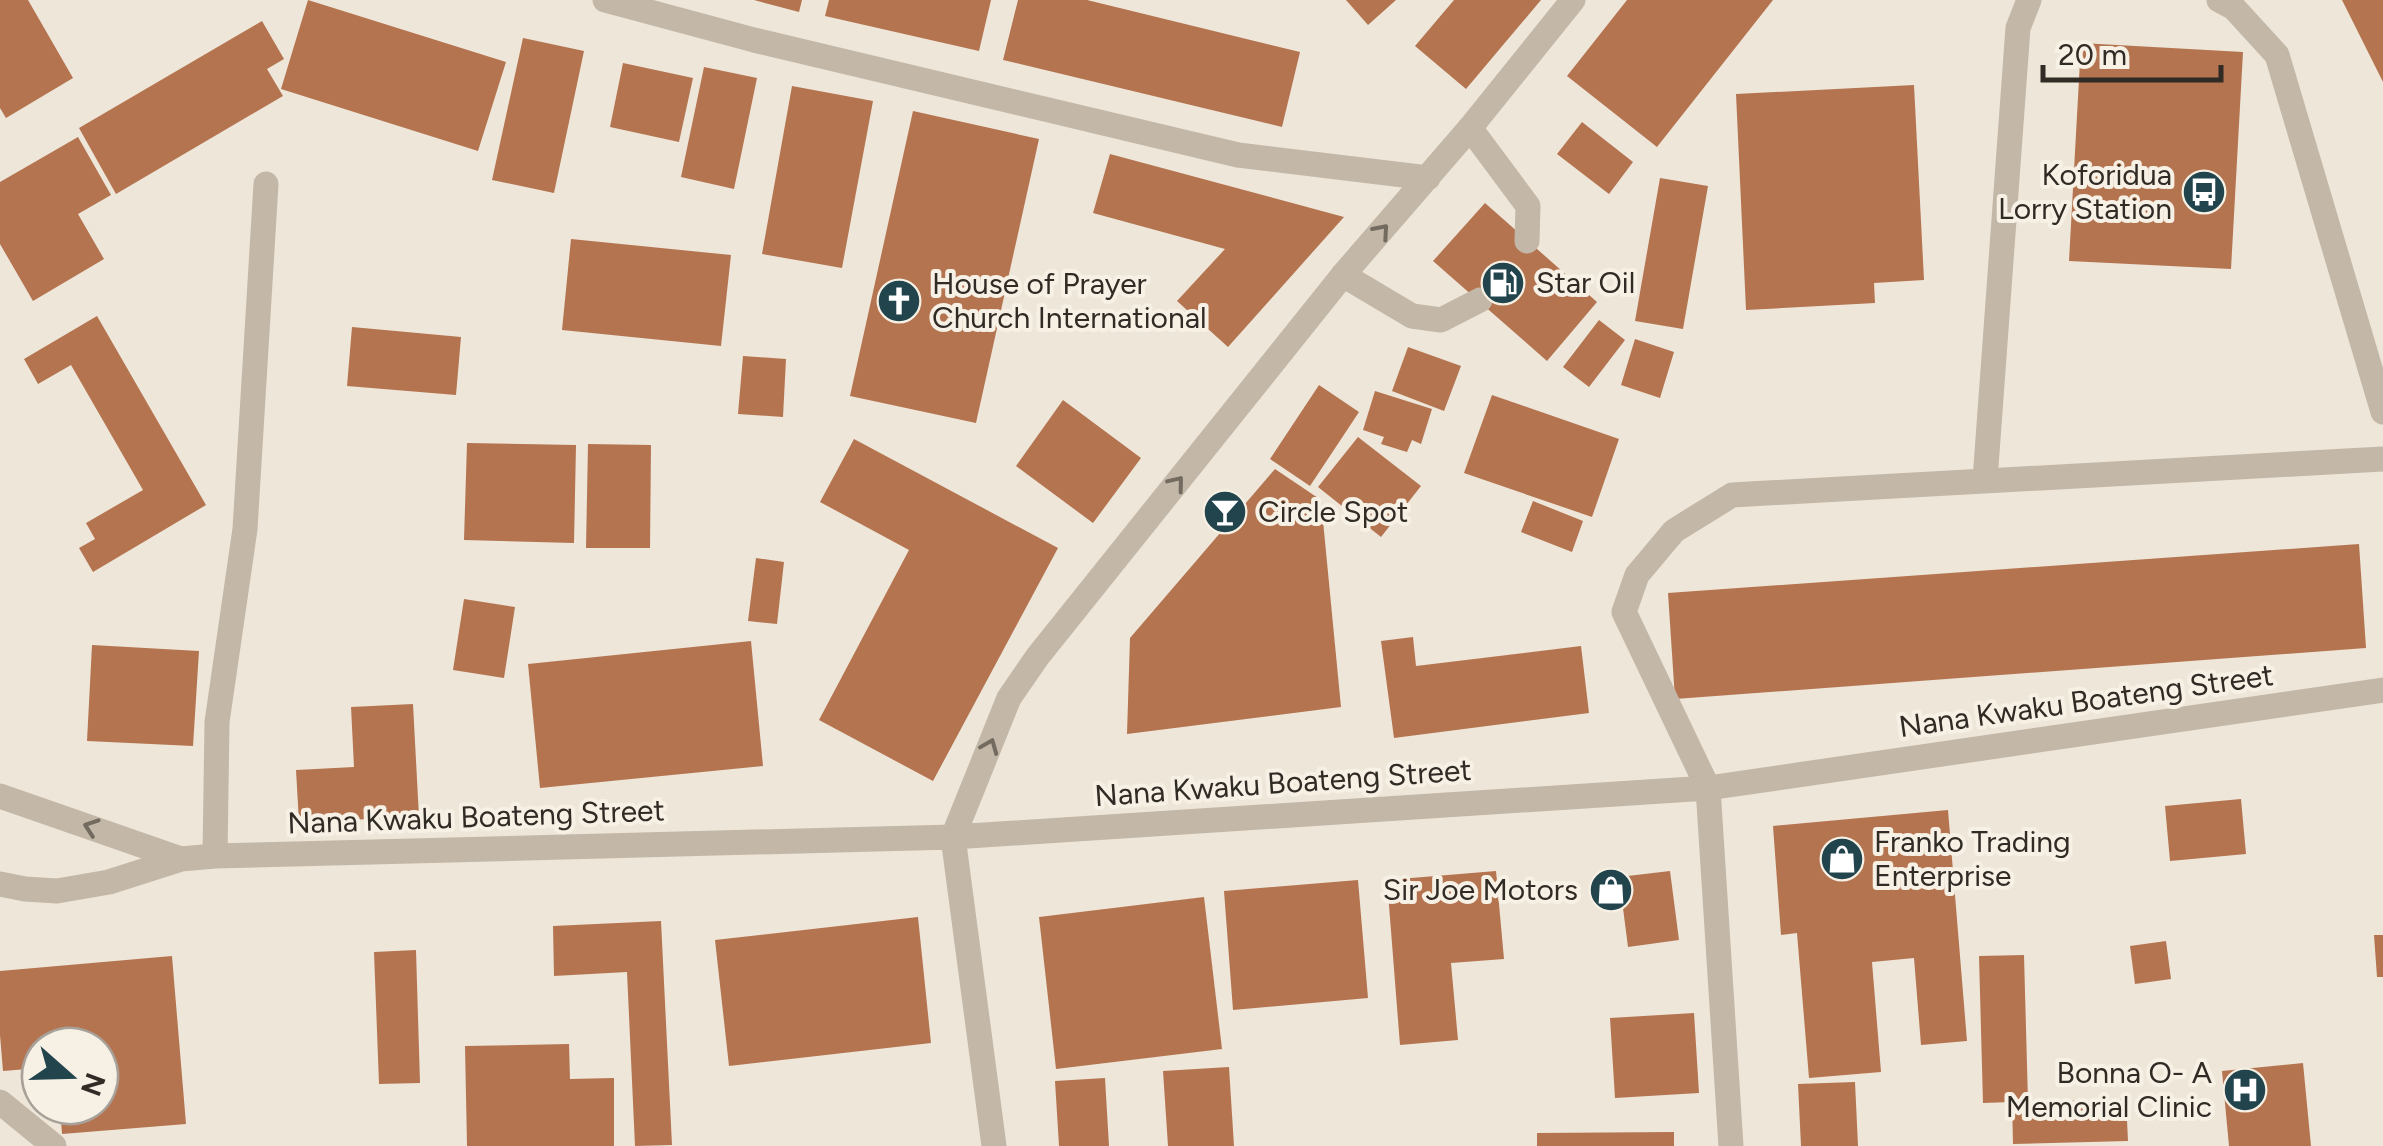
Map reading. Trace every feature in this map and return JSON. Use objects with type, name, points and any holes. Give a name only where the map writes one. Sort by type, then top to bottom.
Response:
[{"type":"street","points":[[604,0],[754,40],[1238,156],[1428,178]]},
{"type":"street","points":[[994,1146],[954,837],[1009,698],[1038,656],[1343,275],[1470,128],[1573,0]]},
{"type":"street","points":[[1985,480],[2018,28],[2029,0]]},
{"type":"street","points":[[2219,0],[2234,8],[2277,55],[2383,412]]},
{"type":"street","points":[[1470,128],[1528,206],[1527,241]]},
{"type":"street","points":[[215,856],[216,722],[245,529],[266,184]]},
{"type":"street","points":[[1343,275],[1412,316],[1441,320],[1480,300]]},
{"type":"street","points":[[1731,1146],[1708,788],[1624,612],[1637,574],[1674,531],[1732,494],[2383,460]]},
{"type":"street","name":"Nana Kwaku Boateng Street","points":[[181,858],[954,837],[1708,788],[2383,690]]},
{"type":"street","points":[[0,796],[181,858]]},
{"type":"street","points":[[0,884],[57,892],[109,882],[181,858]]},
{"type":"street","points":[[0,1102],[54,1146]]},
{"type":"building","points":[[0,0],[28,0],[73,78],[6,118],[0,108]]},
{"type":"building","points":[[308,0],[506,62],[478,151],[281,89]]},
{"type":"building","points":[[754,0],[802,0],[799,12]]},
{"type":"building","points":[[829,0],[991,0],[979,51],[825,16]]},
{"type":"building","points":[[1018,0],[1087,0],[1300,52],[1282,127],[1003,60]]},
{"type":"building","points":[[1346,0],[1396,0],[1368,25]]},
{"type":"building","points":[[1454,0],[1541,0],[1466,89],[1415,46]]},
{"type":"building","points":[[1627,0],[1773,0],[1657,147],[1567,76]]},
{"type":"building","points":[[2342,0],[2383,0],[2383,82]]},
{"type":"building","points":[[262,21],[284,59],[267,69],[283,96],[116,194],[79,128]]},
{"type":"building","points":[[523,38],[584,51],[554,193],[492,180]]},
{"type":"building","points":[[2081,43],[2243,52],[2231,269],[2069,261]]},
{"type":"building","points":[[623,63],[693,78],[679,142],[610,127]]},
{"type":"building","points":[[704,67],[757,78],[734,189],[681,177]]},
{"type":"building","points":[[1914,85],[1924,280],[1874,283],[1875,303],[1746,310],[1736,94]]},
{"type":"building","points":[[792,86],[873,101],[842,268],[762,254]]},
{"type":"building","points":[[913,111],[1039,139],[976,423],[850,396]]},
{"type":"building","points":[[1582,122],[1633,162],[1609,194],[1557,154]]},
{"type":"building","points":[[78,137],[111,195],[78,214],[104,259],[33,301],[0,244],[0,182]]},
{"type":"building","points":[[1110,154],[1344,217],[1228,347],[1177,301],[1225,249],[1093,213]]},
{"type":"building","points":[[1660,178],[1708,186],[1683,329],[1635,321]]},
{"type":"building","points":[[1485,203],[1597,302],[1547,361],[1433,261]]},
{"type":"building","points":[[571,239],[731,255],[721,346],[562,330]]},
{"type":"building","points":[[97,316],[206,505],[93,572],[79,548],[95,539],[86,523],[143,490],[71,365],[38,384],[24,359]]},
{"type":"building","points":[[1599,320],[1625,340],[1589,387],[1563,367]]},
{"type":"building","points":[[352,327],[461,337],[456,395],[347,386]]},
{"type":"building","points":[[1635,339],[1674,352],[1660,398],[1621,385]]},
{"type":"building","points":[[1408,347],[1461,366],[1444,411],[1392,391]]},
{"type":"building","points":[[743,356],[786,359],[783,417],[738,414]]},
{"type":"building","points":[[1319,385],[1359,412],[1310,486],[1270,459]]},
{"type":"building","points":[[1375,391],[1432,409],[1421,444],[1412,440],[1407,452],[1381,444],[1384,437],[1363,430]]},
{"type":"building","points":[[1492,395],[1619,439],[1592,517],[1464,473]]},
{"type":"building","points":[[1063,400],[1141,458],[1093,523],[1016,466]]},
{"type":"building","points":[[1358,437],[1421,486],[1381,537],[1318,487]]},
{"type":"building","points":[[854,439],[1058,548],[933,781],[819,720],[909,550],[820,502]]},
{"type":"building","points":[[467,443],[576,445],[574,543],[464,540]]},
{"type":"building","points":[[588,444],[651,445],[650,548],[586,548]]},
{"type":"building","points":[[1275,469],[1321,500],[1341,707],[1127,734],[1130,638]]},
{"type":"building","points":[[1533,501],[1583,521],[1572,552],[1521,532]]},
{"type":"building","points":[[2359,544],[2366,648],[1675,699],[1668,593]]},
{"type":"building","points":[[756,558],[784,562],[777,624],[748,621]]},
{"type":"building","points":[[464,599],[515,607],[504,678],[453,670]]},
{"type":"building","points":[[1413,637],[1416,666],[1581,646],[1589,713],[1394,738],[1381,641]]},
{"type":"building","points":[[751,641],[763,766],[540,788],[528,664]]},
{"type":"building","points":[[92,645],[199,651],[193,746],[87,741]]},
{"type":"building","points":[[413,704],[419,817],[299,822],[296,770],[354,767],[351,707]]},
{"type":"building","points":[[2241,799],[2246,854],[2170,861],[2165,806]]},
{"type":"building","points":[[1948,810],[1967,1041],[1921,1045],[1914,958],[1872,962],[1881,1072],[1809,1078],[1797,933],[1781,935],[1773,826]]},
{"type":"building","points":[[1496,871],[1504,959],[1451,963],[1458,1040],[1400,1045],[1387,880]]},
{"type":"building","points":[[1670,871],[1679,940],[1628,947],[1619,877]]},
{"type":"building","points":[[1358,880],[1368,998],[1233,1010],[1224,891]]},
{"type":"building","points":[[1204,897],[1222,1049],[1056,1069],[1039,917]]},
{"type":"building","points":[[918,917],[931,1043],[729,1066],[715,940]]},
{"type":"building","points":[[661,921],[672,1145],[635,1146],[627,972],[554,976],[553,926]]},
{"type":"building","points":[[2374,935],[2383,935],[2383,977],[2377,977]]},
{"type":"building","points":[[2166,941],[2171,979],[2135,984],[2130,946]]},
{"type":"building","points":[[416,950],[420,1083],[379,1084],[374,952]]},
{"type":"building","points":[[2024,955],[2028,1102],[2126,1099],[2128,1141],[2013,1144],[2012,1102],[1983,1103],[1979,956]]},
{"type":"building","points":[[172,956],[186,1124],[62,1134],[61,1126],[120,1126],[120,1026],[20,1026],[20,1070],[3,1071],[0,971]]},
{"type":"building","points":[[1694,1013],[1699,1093],[1615,1098],[1610,1018]]},
{"type":"building","points":[[569,1044],[570,1079],[614,1078],[614,1146],[467,1146],[465,1046]]},
{"type":"building","points":[[2303,1063],[2311,1146],[2229,1146],[2222,1071]]},
{"type":"building","points":[[1229,1067],[1234,1146],[1168,1146],[1163,1071]]},
{"type":"building","points":[[1105,1078],[1109,1146],[1059,1146],[1055,1081]]},
{"type":"building","points":[[1855,1082],[1858,1146],[1801,1146],[1798,1084]]},
{"type":"building","points":[[1674,1132],[1674,1146],[1537,1146],[1537,1133]]},
{"type":"place","name":"Koforidua Lorry Station","points":[[2204,192]]},
{"type":"place","name":"Star Oil","points":[[1503,283]]},
{"type":"place","name":"House of Prayer Church International","points":[[899,301]]},
{"type":"place","name":"Circle Spot","points":[[1225,512]]},
{"type":"place","name":"Franko Trading Enterprise","points":[[1842,859]]},
{"type":"place","name":"Sir Joe Motors","points":[[1611,890]]},
{"type":"place","name":"Bonna O- A Memorial Clinic","points":[[2245,1090]]}]
